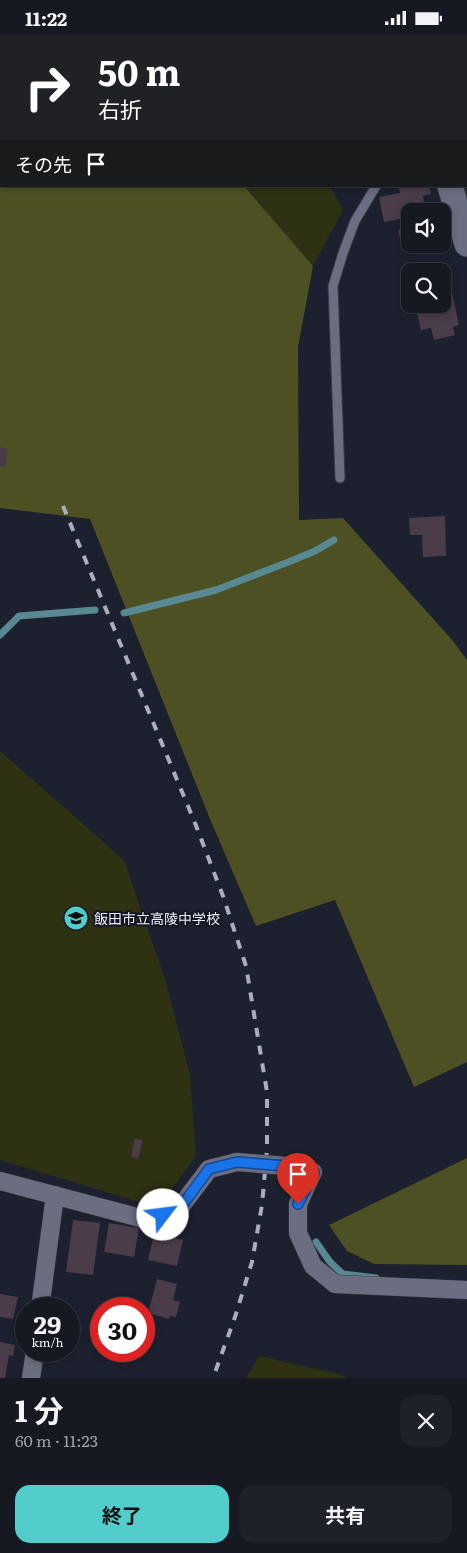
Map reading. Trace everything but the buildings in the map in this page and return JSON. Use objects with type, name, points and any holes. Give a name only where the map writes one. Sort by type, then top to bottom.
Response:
[{"type":"main road","points":[[450,187],[467,244]]},
{"type":"street","points":[[0,1181],[148,1220],[178,1211],[209,1169],[237,1162],[298,1167],[314,1172],[298,1204],[298,1233],[313,1266],[336,1284],[467,1290]]},
{"type":"street","points":[[42,1297],[55,1195]]},
{"type":"street","points":[[31,1378],[33,1362]]},
{"type":"lane","points":[[340,478],[334,286],[343,253],[355,221],[375,187]]},
{"type":"green space","points":[[0,187],[245,187],[313,266],[298,347],[299,520],[343,518],[453,641],[467,660],[467,1062],[414,1087],[335,900],[256,926],[210,819],[90,519],[0,508]]},
{"type":"green space","points":[[245,187],[331,187],[343,210],[313,266]]},
{"type":"green space","name":"飯田市立高陵中学校","points":[[0,751],[124,860],[166,982],[190,1075],[196,1156],[167,1196],[143,1203],[0,1160]]},
{"type":"green space","points":[[467,1158],[467,1265],[374,1264],[347,1251],[329,1225]]},
{"type":"green space","points":[[259,1356],[343,1375],[346,1378],[246,1378]]},
{"type":"waterway","points":[[124,613],[216,590],[315,551],[334,540]]},
{"type":"waterway","points":[[0,635],[19,616],[95,610]]},
{"type":"waterway","points":[[316,1242],[330,1262],[343,1274],[376,1278]]},
{"type":"railway","points":[[63,506],[195,823],[223,896],[246,966],[267,1092],[267,1149],[262,1205],[252,1262],[213,1378]]},
{"type":"place","name":"飯田市立高陵中学校","points":[[76,918]]},
{"type":"route","points":[[163,1215],[178,1211],[209,1169],[237,1162],[298,1167],[314,1172],[298,1204]]}]
